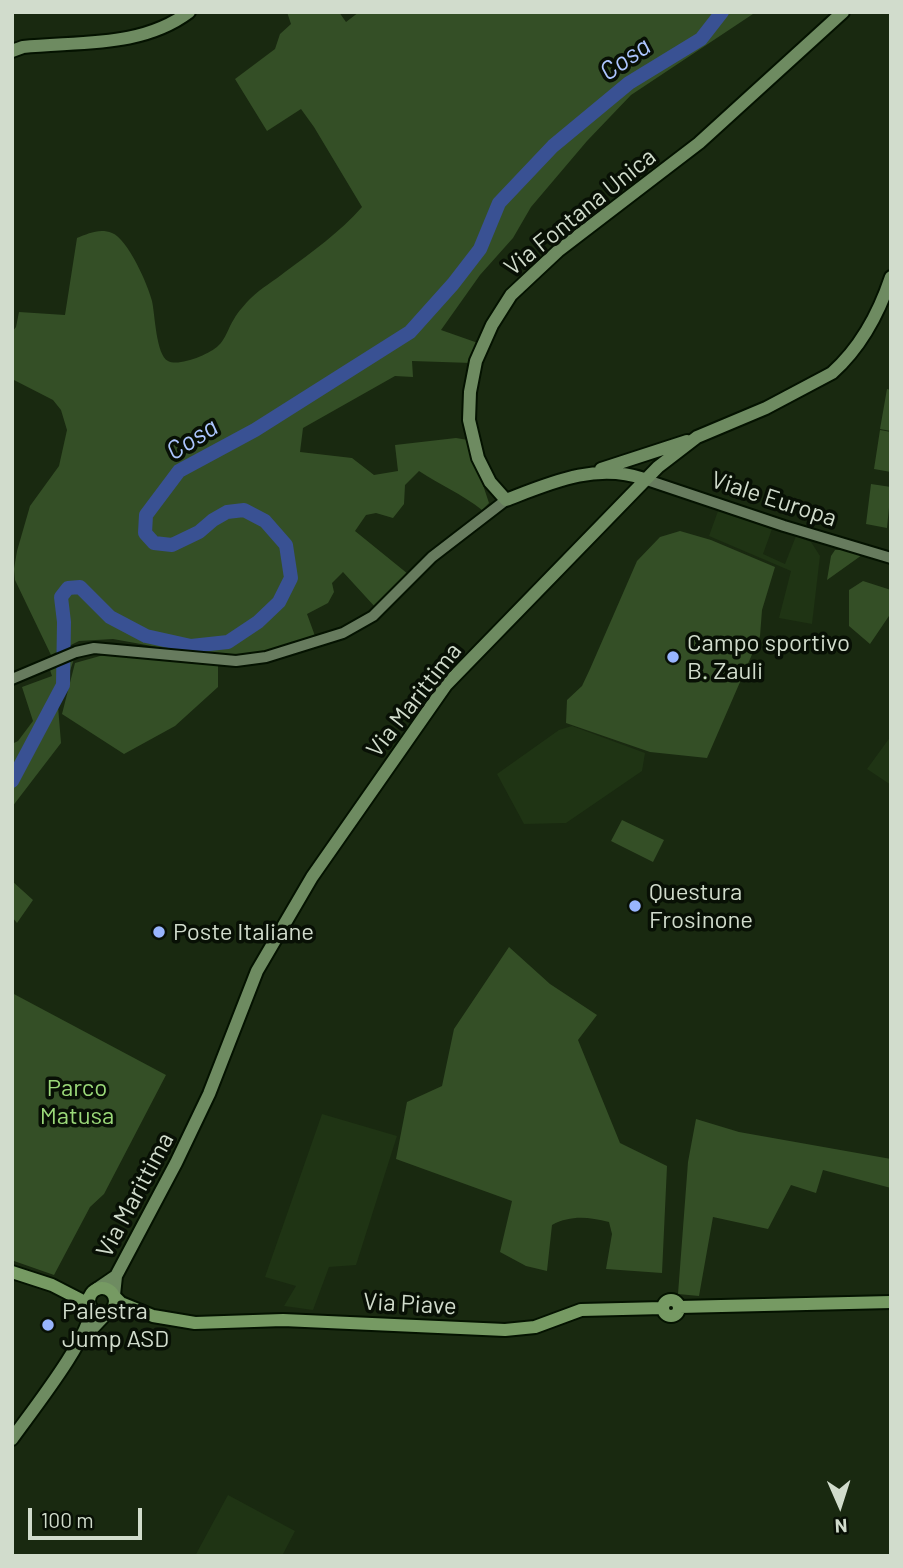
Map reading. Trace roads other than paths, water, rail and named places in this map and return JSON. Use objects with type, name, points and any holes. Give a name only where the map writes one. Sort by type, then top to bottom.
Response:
[{"type":"main road","points":[[12,51],[36,46],[136,37],[171,24],[189,12]]},
{"type":"main road","name":"Via Fontana Unica","points":[[506,500],[490,481],[478,458],[469,420],[470,392],[476,361],[492,325],[510,295],[558,251],[699,143],[843,12]]},
{"type":"main road","name":"Via Marittima","points":[[112,1304],[116,1276],[204,1106],[257,971],[312,877],[446,685],[644,479],[697,438],[766,408],[832,373],[860,342],[891,278]]},
{"type":"main road","points":[[506,500],[554,481],[697,438]]},
{"type":"main road","points":[[591,472],[620,473],[644,479]]},
{"type":"main road","points":[[12,1272],[52,1285],[90,1306],[97,1314],[112,1304]]},
{"type":"main road","name":"Via Marittima","points":[[95,1290],[116,1276]]},
{"type":"main road","points":[[52,1285],[108,1289],[112,1304]]},
{"type":"main road","points":[[81,1339],[91,1317],[89,1297],[95,1290]]},
{"type":"main road","name":"Via Piave","points":[[112,1304],[139,1316],[195,1323],[283,1320],[514,1330],[535,1326],[581,1310],[663,1308],[664,1303],[670,1300],[675,1301],[679,1307],[891,1302]]},
{"type":"main road","points":[[12,1439],[81,1339],[112,1304]]},
{"type":"street","name":"Viale Europa","points":[[644,479],[784,526],[891,558]]},
{"type":"street","points":[[12,679],[76,652],[94,648],[236,661],[278,653],[343,633],[373,616],[432,557],[506,500]]},
{"type":"waterway","name":"Cosa","points":[[12,781],[63,685],[64,622],[61,597],[68,588],[80,587],[110,617],[146,636],[191,646],[228,642],[258,622],[279,602],[291,578],[286,545],[265,521],[244,510],[227,512],[199,532],[172,545],[154,543],[145,533],[146,515],[179,471],[255,430],[410,332],[480,249],[499,203],[553,146],[629,83],[701,39],[722,12]]},
{"type":"place","name":"Campo sportivo B. Zauli","points":[[673,657]]},
{"type":"place","name":"Questura Frosinone","points":[[635,906]]},
{"type":"place","name":"Poste Italiane","points":[[159,932]]},
{"type":"place","name":"Palestra Jump ASD","points":[[48,1325]]},
{"type":"park label","name":"Parco Matusa","points":[[77,1102]]}]
